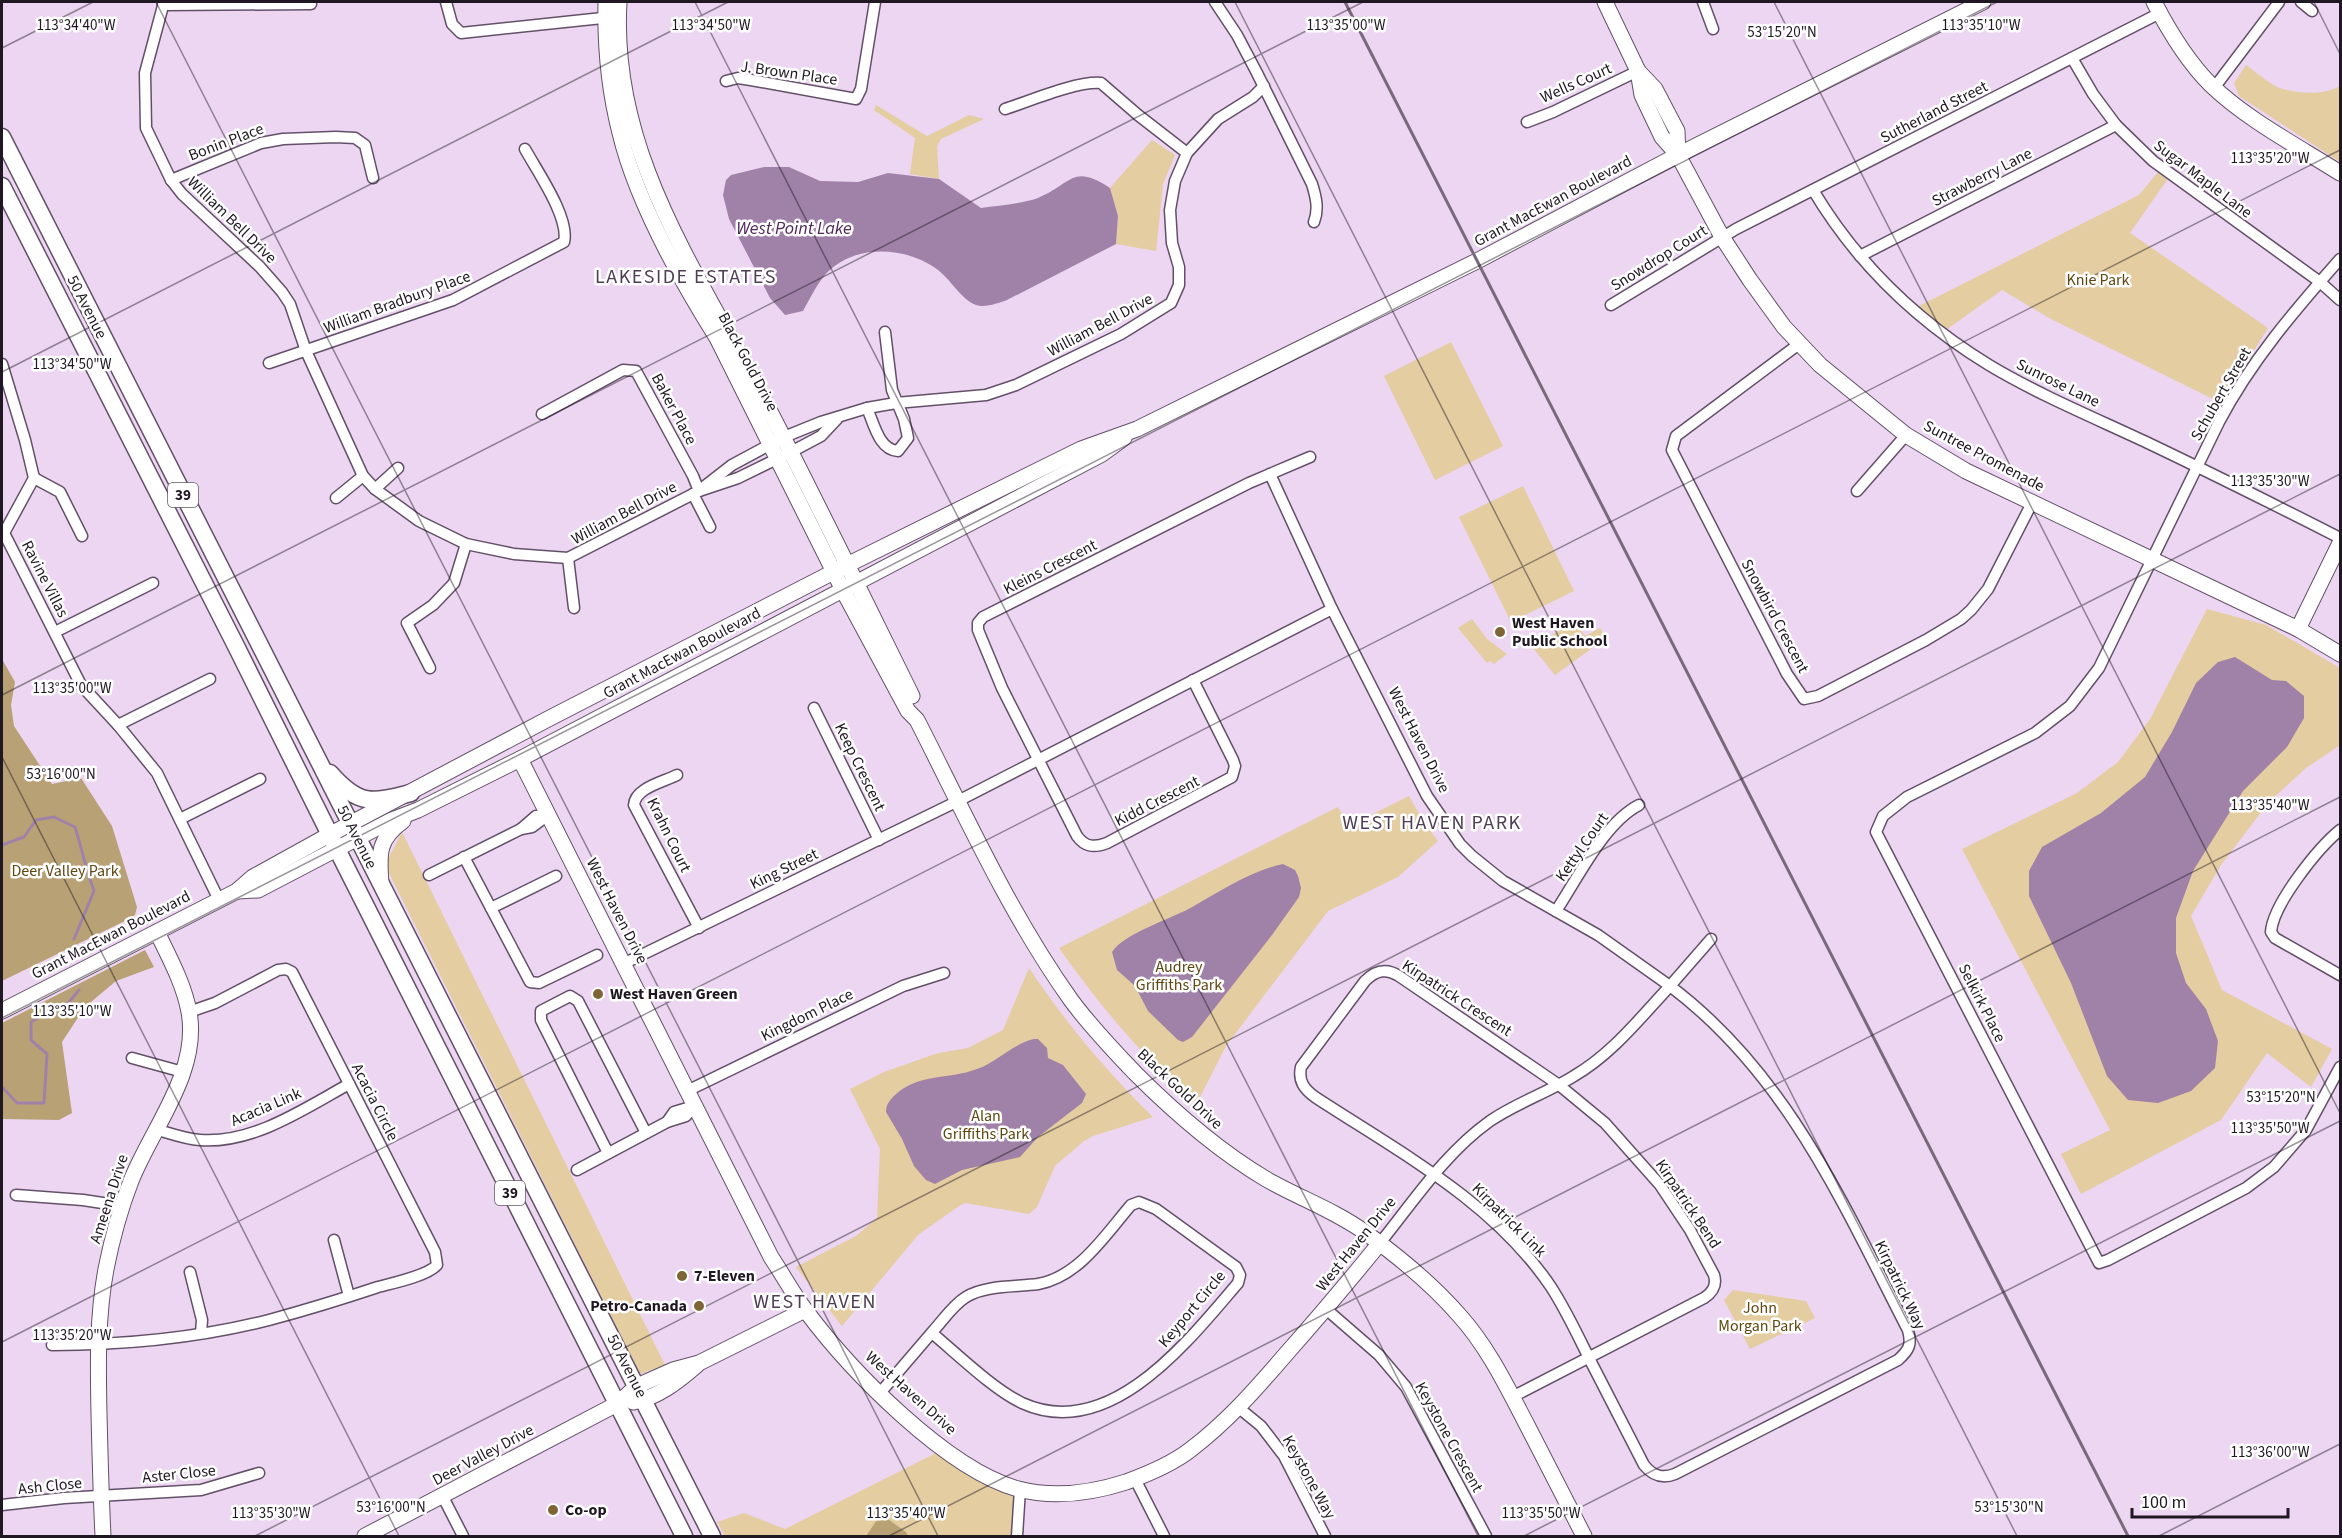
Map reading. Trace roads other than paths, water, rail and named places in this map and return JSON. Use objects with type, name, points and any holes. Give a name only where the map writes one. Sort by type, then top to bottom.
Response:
[{"type":"main road","name":"Black Gold Drive","points":[[606,2],[614,12],[624,94],[633,132],[651,185],[850,586],[914,700],[917,720],[958,801],[1042,957],[1073,1002],[1136,1074],[1178,1114],[1219,1148],[1265,1178],[1346,1219],[1380,1243],[1409,1266],[1460,1315],[1489,1355],[1584,1536]]},
{"type":"main road","points":[[1605,2],[1638,71],[1655,89],[1677,131],[1678,155]]},
{"type":"main road","name":"Grant MacEwan Boulevard","points":[[2,1011],[237,891],[258,891],[411,793],[841,568],[1081,449],[1137,429],[1477,261],[1678,155],[1983,2]]},
{"type":"main road","points":[[2157,7],[2185,55],[2214,88],[2255,118],[2340,173]]},
{"type":"main road","name":"50 Avenue","points":[[2,137],[712,1536]]},
{"type":"main road","name":"Suntree Promenade","points":[[1678,155],[1722,237],[1750,280],[1799,344],[1820,365],[1906,435],[1966,471],[2298,629],[2340,654]]},
{"type":"main road","name":"50 Avenue","points":[[2,186],[684,1536]]},
{"type":"main road","name":"Grant MacEwan Boulevard","points":[[354,831],[418,810],[520,759],[1102,454],[1137,429]]},
{"type":"main road","points":[[2298,629],[2340,543]]},
{"type":"main road","points":[[316,756],[342,786],[356,796],[379,801],[411,793]]},
{"type":"main road","name":"West Haven Drive","points":[[520,759],[771,1257],[805,1310],[836,1348],[914,1425],[963,1463],[988,1478],[1020,1489],[1052,1493],[1079,1492],[1135,1479],[1189,1451],[1239,1408],[1326,1309],[1380,1243]]},
{"type":"main road","points":[[381,884],[382,843],[394,828],[418,810]]},
{"type":"main road","name":"Ameena Drive","points":[[103,1536],[97,1345],[106,1269],[122,1206],[139,1163],[183,1072],[189,1047],[189,1012],[177,975],[157,932]]},
{"type":"main road","name":"Deer Valley Drive","points":[[365,1536],[641,1393],[673,1370],[699,1363],[805,1310]]},
{"type":"street","points":[[446,2],[452,24],[461,33],[614,12]]},
{"type":"street","name":"J. Brown Place","points":[[726,81],[738,78],[856,99],[861,89],[876,2]]},
{"type":"street","points":[[1215,2],[1237,35],[1312,184],[1316,197],[1317,214],[1314,222]]},
{"type":"street","points":[[1703,2],[1713,29]]},
{"type":"street","points":[[2214,88],[2279,2]]},
{"type":"street","points":[[2301,2],[2312,11]]},
{"type":"street","points":[[163,3],[311,4]]},
{"type":"street","name":"William Bell Drive","points":[[163,3],[145,73],[146,128],[171,180],[193,206],[260,267],[282,292],[295,315],[306,351],[363,476],[375,489],[419,520],[466,544],[514,555],[568,558],[696,492],[738,478],[821,422],[867,408],[896,403],[986,395],[1016,385],[1110,339],[1171,303],[1179,285],[1179,267],[1172,243],[1170,210],[1175,181],[1187,153],[1218,119],[1254,97],[1264,86]]},
{"type":"street","name":"Sutherland Street","points":[[1722,237],[2072,58],[2157,7]]},
{"type":"street","name":"Sugar Maple Lane","points":[[2072,58],[2116,124],[2164,171],[2320,282],[2340,300]]},
{"type":"street","name":"Wells Court","points":[[1527,122],[1638,71]]},
{"type":"street","points":[[1005,110],[1039,96],[1087,84],[1101,83],[1132,111],[1187,153]]},
{"type":"street","name":"Strawberry Lane","points":[[1860,256],[2116,124]]},
{"type":"street","name":"Bonin Place","points":[[171,180],[261,143],[283,139],[336,137],[355,138],[365,145],[373,178]]},
{"type":"street","name":"William Bradbury Place","points":[[306,351],[453,300],[564,242],[566,236],[562,218],[525,149]]},
{"type":"street","name":"Sunrose Lane","points":[[1813,190],[1836,226],[1860,256],[1910,309],[1989,364],[2049,396],[2340,538]]},
{"type":"street","name":"Snowdrop Court","points":[[1611,305],[1722,237]]},
{"type":"street","name":"Schubert Street","points":[[2152,559],[2224,413],[2252,368],[2284,324],[2340,259]]},
{"type":"street","points":[[867,408],[883,444],[889,450],[898,451],[908,438],[904,419],[892,390],[885,332]]},
{"type":"street","name":"Snowbird Crescent","points":[[1799,344],[1676,436],[1672,450],[1787,674],[1804,699],[1818,696],[1926,640],[1961,619],[1988,589],[2032,503]]},
{"type":"street","points":[[269,363],[306,351]]},
{"type":"street","points":[[2,364],[26,440],[34,478],[60,492],[82,536]]},
{"type":"street","name":"Baker Place","points":[[542,414],[623,370],[636,371],[693,476],[696,492]]},
{"type":"street","name":"William Bell Drive","points":[[781,448],[821,436],[837,418]]},
{"type":"street","points":[[1857,491],[1906,435]]},
{"type":"street","name":"Kleins Crescent","points":[[1037,758],[984,646],[978,630],[978,623],[983,617],[1270,474],[1310,457]]},
{"type":"street","points":[[375,489],[398,468]]},
{"type":"street","points":[[958,801],[1037,758],[1332,609],[1270,474]]},
{"type":"street","points":[[336,498],[363,476]]},
{"type":"street","name":"Ravine Villas","points":[[34,478],[4,533],[81,685],[118,725],[157,773],[219,900]]},
{"type":"street","name":"William Bell Drive","points":[[696,492],[711,527]]},
{"type":"street","points":[[430,668],[406,623],[433,605],[454,583],[466,544]]},
{"type":"street","name":"William Bell Drive","points":[[568,558],[574,608]]},
{"type":"street","name":"Selkirk Place","points":[[2152,559],[2098,668],[2070,706],[2035,733],[1907,797],[1883,816],[1876,832],[2099,1263],[2246,1188],[2274,1167],[2306,1130],[2340,1067]]},
{"type":"street","name":"Ravine Villas","points":[[55,632],[153,583]]},
{"type":"street","name":"West Haven Drive","points":[[1332,609],[1427,796],[1448,828],[1472,856],[1496,876],[1598,935],[1670,986],[1606,1053],[1559,1085],[1506,1111],[1458,1148],[1380,1243]]},
{"type":"street","points":[[118,725],[210,679]]},
{"type":"street","name":"Kidd Crescent","points":[[1037,758],[1083,844],[1095,847],[1107,843],[1232,777],[1236,766],[1193,680]]},
{"type":"street","name":"Keep Crescent","points":[[814,708],[879,840]]},
{"type":"street","name":"Krahn Court","points":[[677,775],[639,793],[634,805],[699,928]]},
{"type":"street","points":[[180,819],[260,779]]},
{"type":"street","name":"King Street","points":[[623,964],[958,801]]},
{"type":"street","name":"Kettyl Court","points":[[1556,911],[1610,828],[1627,812],[1639,806]]},
{"type":"street","points":[[429,875],[521,829],[536,816],[548,814]]},
{"type":"street","points":[[2340,830],[2306,865],[2271,921],[2271,932],[2275,938],[2340,975]]},
{"type":"street","points":[[464,857],[530,982],[538,983],[597,955]]},
{"type":"street","points":[[491,908],[556,876]]},
{"type":"street","points":[[1670,986],[1711,939]]},
{"type":"street","name":"Acacia Circle","points":[[97,1345],[201,1333],[267,1320],[430,1271],[437,1264],[437,1258],[292,972],[286,969],[278,970],[215,1003],[189,1012]]},
{"type":"street","name":"Kirpatrick Crescent","points":[[1434,1176],[1308,1092],[1300,1080],[1301,1067],[1371,975],[1382,971],[1395,974],[1559,1085]]},
{"type":"street","name":"Kingdom Place","points":[[687,1091],[903,986],[944,974]]},
{"type":"street","name":"Kirpatrick Way","points":[[1589,1358],[1644,1466],[1654,1475],[1667,1477],[1898,1360],[1912,1342],[1908,1330],[1829,1177],[1784,1105],[1732,1039],[1670,986]]},
{"type":"street","points":[[608,1153],[541,1020],[541,1011],[570,996],[578,1001],[646,1133]]},
{"type":"street","points":[[132,1058],[183,1072]]},
{"type":"street","name":"Acacia Link","points":[[155,1129],[198,1140],[243,1137],[292,1116],[349,1084]]},
{"type":"street","name":"Kirpatrick Bend","points":[[1512,1397],[1704,1298],[1713,1290],[1716,1281],[1711,1266],[1695,1238],[1654,1177],[1605,1123],[1559,1085]]},
{"type":"street","points":[[2329,1087],[2340,1093]]},
{"type":"street","points":[[577,1170],[667,1122],[674,1112],[694,1106]]},
{"type":"street","name":"Kirpatrick Link","points":[[1434,1176],[1463,1195],[1524,1252],[1551,1287],[1589,1358]]},
{"type":"street","points":[[16,1195],[82,1200],[122,1206]]},
{"type":"street","name":"Keyport Circle","points":[[880,1393],[956,1304],[978,1292],[1041,1283],[1069,1271],[1094,1249],[1131,1205],[1139,1202],[1156,1209],[1236,1268],[1240,1275],[1238,1283],[1181,1350],[1154,1374],[1112,1399],[1085,1410],[1046,1411],[1021,1403],[995,1385],[932,1333]]},
{"type":"street","points":[[334,1240],[350,1296]]},
{"type":"street","points":[[190,1272],[202,1320],[201,1333]]},
{"type":"street","name":"Keystone Crescent","points":[[1326,1309],[1379,1355],[1406,1387],[1486,1536]]},
{"type":"street","points":[[52,1345],[97,1345]]},
{"type":"street","name":"Keystone Way","points":[[1239,1408],[1261,1426],[1284,1456],[1325,1536]]},
{"type":"street","name":"Aster Close","points":[[101,1496],[201,1490],[259,1473]]},
{"type":"street","points":[[1135,1479],[1164,1536]]},
{"type":"street","points":[[1017,1536],[1020,1489]]},
{"type":"street","name":"Ash Close","points":[[2,1505],[101,1496]]},
{"type":"street","points":[[443,1497],[463,1536]]},
{"type":"water","name":"West Point Lake","points":[[764,167],[789,167],[820,181],[858,182],[888,173],[939,179],[981,208],[1038,198],[1072,178],[1088,177],[1110,188],[1118,216],[1116,244],[1007,300],[984,306],[971,302],[938,270],[913,257],[885,252],[856,255],[827,273],[803,311],[785,315],[770,298],[729,219],[723,195],[726,180],[731,175]]},
{"type":"water","points":[[2235,657],[2272,680],[2286,681],[2304,696],[2304,718],[2287,747],[2243,791],[2193,871],[2176,918],[2176,953],[2186,983],[2206,1009],[2218,1041],[2215,1068],[2191,1091],[2158,1103],[2128,1100],[2107,1076],[2071,983],[2029,896],[2029,871],[2042,847],[2101,813],[2145,777],[2172,732],[2196,683],[2218,662]]},
{"type":"water","points":[[1283,864],[1295,870],[1298,876],[1301,888],[1299,897],[1192,1037],[1183,1042],[1178,1040],[1148,1011],[1135,986],[1117,970],[1112,952],[1127,938],[1138,932],[1185,911],[1249,876]]},
{"type":"water","points":[[1038,1039],[1047,1048],[1048,1058],[1063,1065],[1086,1094],[1082,1103],[1038,1137],[1020,1157],[962,1170],[935,1184],[926,1180],[914,1166],[886,1112],[887,1105],[894,1096],[913,1084],[977,1069],[1026,1041]]},
{"type":"waterway","points":[[2,845],[24,837],[36,820],[54,817],[75,827],[94,891],[74,939]]},
{"type":"waterway","points":[[2,1087],[17,1103],[44,1103],[47,1054],[31,1040],[31,1022],[49,1011],[64,1008],[79,990]]},
{"type":"railway","points":[[1345,2],[2128,1536]]},
{"type":"place","name":"West Haven Public School","points":[[1500,632]]},
{"type":"place","name":"West Haven Green","points":[[598,994]]},
{"type":"place","name":"7-Eleven","points":[[682,1276]]},
{"type":"place","name":"Petro-Canada","points":[[699,1306]]},
{"type":"place","name":"Co-op","points":[[553,1510]]},
{"type":"district","name":"LAKESIDE ESTATES","points":[[686,277]]},
{"type":"district","name":"WEST HAVEN PARK","points":[[1432,823]]},
{"type":"district","name":"WEST HAVEN","points":[[815,1302]]},
{"type":"park label","name":"Knie Park","points":[[2098,280]]},
{"type":"park label","name":"Deer Valley Park","points":[[65,871]]},
{"type":"park label","name":"Audrey Griffiths Park","points":[[1179,976]]},
{"type":"park label","name":"Alan Griffiths Park","points":[[986,1125]]},
{"type":"park label","name":"John Morgan Park","points":[[1760,1317]]}]
